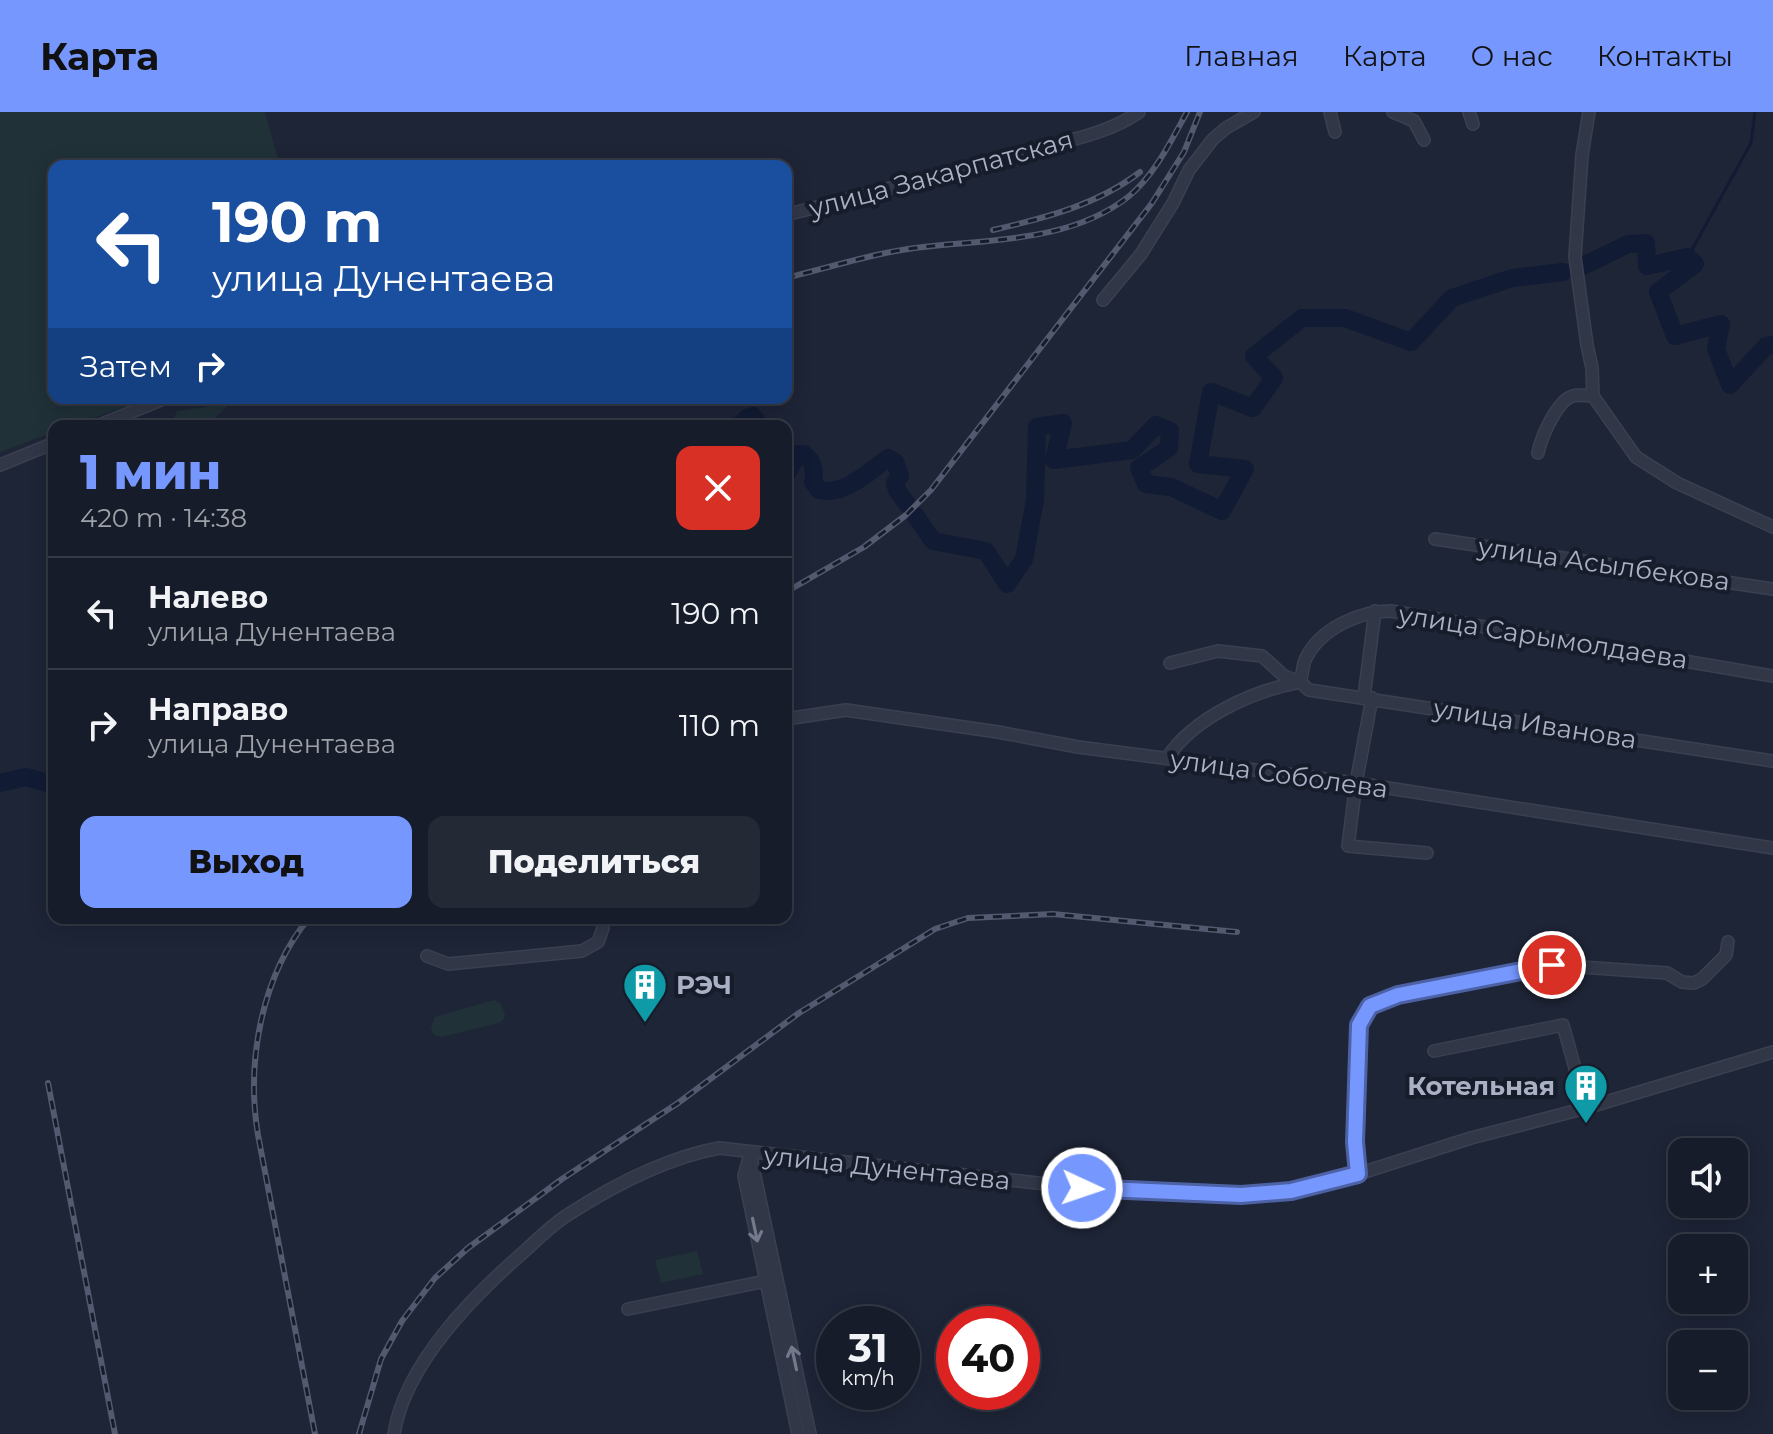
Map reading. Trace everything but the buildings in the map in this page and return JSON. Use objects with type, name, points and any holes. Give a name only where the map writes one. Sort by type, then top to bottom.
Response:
[{"type":"street","name":"улица Закарпатская","points":[[792,214],[1087,135],[1126,121],[1139,112]]},
{"type":"street","points":[[1103,300],[1141,254],[1173,203],[1189,170],[1213,139],[1254,112]]},
{"type":"street","points":[[1330,112],[1335,132]]},
{"type":"street","points":[[1393,112],[1414,121],[1424,140]]},
{"type":"street","points":[[1469,112],[1473,124]]},
{"type":"street","points":[[1589,112],[1582,155],[1575,257],[1592,368],[1593,396],[1636,457],[1677,483],[1773,527]]},
{"type":"street","points":[[1538,453],[1541,440],[1565,401],[1571,396],[1593,396]]},
{"type":"street","points":[[112,420],[151,404]]},
{"type":"street","points":[[0,465],[48,445]]},
{"type":"street","name":"улица Асылбекова","points":[[1435,539],[1773,589]]},
{"type":"street","points":[[1375,611],[1368,698],[1348,846],[1427,853]]},
{"type":"street","name":"улица Сарымолдаева","points":[[1300,682],[1305,659],[1319,640],[1350,618],[1375,611],[1391,611],[1773,676]]},
{"type":"street","name":"улица Иванова","points":[[1170,663],[1218,651],[1262,656],[1284,676],[1300,682],[1309,690],[1773,761]]},
{"type":"street","points":[[1167,758],[1178,742],[1220,713],[1254,694],[1300,682]]},
{"type":"street","name":"улица Соболева","points":[[792,718],[846,710],[1078,747],[1356,783],[1773,848]]},
{"type":"street","points":[[427,956],[448,964],[582,951],[598,942],[603,924]]},
{"type":"street","points":[[1358,1174],[1355,1142],[1359,1025],[1370,1006],[1398,995],[1552,965],[1667,973],[1682,982],[1694,983],[1707,976],[1726,955],[1728,942]]},
{"type":"street","points":[[1434,1051],[1563,1025],[1586,1108]]},
{"type":"street","name":"улица Дунентаева","points":[[394,1434],[405,1398],[452,1322],[494,1278],[566,1215],[630,1180],[693,1153],[719,1148],[1065,1186],[1241,1195],[1291,1191],[1773,1052]]},
{"type":"street","points":[[750,1153],[744,1176],[798,1434]]},
{"type":"street","points":[[750,1153],[810,1434]]},
{"type":"street","points":[[628,1309],[766,1281]]},
{"type":"shaded area","points":[[0,112],[265,112],[278,160],[48,160],[48,404],[132,404],[88,420],[48,420],[48,434],[0,452]]},
{"type":"shaded area","points":[[208,404],[230,404],[213,420],[173,420],[177,411],[207,407]]},
{"type":"shaded area","points":[[494,1000],[500,1003],[505,1013],[499,1023],[441,1037],[434,1035],[431,1028],[435,1017]]},
{"type":"shaded area","points":[[697,1251],[703,1274],[661,1283],[655,1260]]},
{"type":"waterway","points":[[1688,257],[1751,143],[1755,112]]},
{"type":"waterway","points":[[1581,267],[1628,244],[1646,243],[1647,266],[1688,257],[1695,264],[1658,292],[1675,336],[1721,324],[1716,349],[1730,385],[1766,346],[1773,345]]},
{"type":"waterway","points":[[915,515],[933,541],[986,551],[1007,584],[1024,559],[1035,500],[1037,427],[1063,423],[1054,460],[1132,450],[1156,425],[1170,431],[1169,448],[1139,468],[1146,484],[1171,487],[1222,511],[1245,469],[1198,464],[1211,392],[1253,408],[1274,378],[1254,356],[1302,318],[1345,318],[1411,342],[1452,298],[1512,278],[1563,272]]},
{"type":"waterway","points":[[745,420],[753,416],[756,420]]},
{"type":"waterway","points":[[792,464],[798,454],[804,454],[812,463],[813,482],[819,490],[829,491],[856,482],[888,458],[895,462],[900,476],[895,483],[907,504]]},
{"type":"waterway","points":[[0,783],[26,777],[48,783]]},
{"type":"railway","points":[[792,276],[889,252],[1030,236],[1081,223],[1105,212],[1137,189],[1161,158],[1187,112]]},
{"type":"railway","points":[[792,589],[864,547],[906,515],[931,490],[1152,203],[1184,152],[1200,112]]},
{"type":"railway","points":[[993,230],[1088,202],[1140,172]]},
{"type":"railway","points":[[359,1434],[381,1359],[402,1321],[435,1278],[468,1248],[562,1179],[678,1103],[799,1013],[935,929],[968,918],[1053,914],[1237,932]]},
{"type":"railway","points":[[305,924],[279,966],[269,993],[261,1021],[254,1079],[258,1135],[315,1434]]},
{"type":"railway","points":[[48,1083],[115,1434]]},
{"type":"place","name":"РЭЧ","points":[[645,1024]]},
{"type":"place","name":"Котельная","points":[[1586,1125]]},
{"type":"route","points":[[1082,1188],[1241,1195],[1291,1191],[1358,1174],[1355,1142],[1359,1025],[1370,1006],[1398,995],[1552,965]]}]
